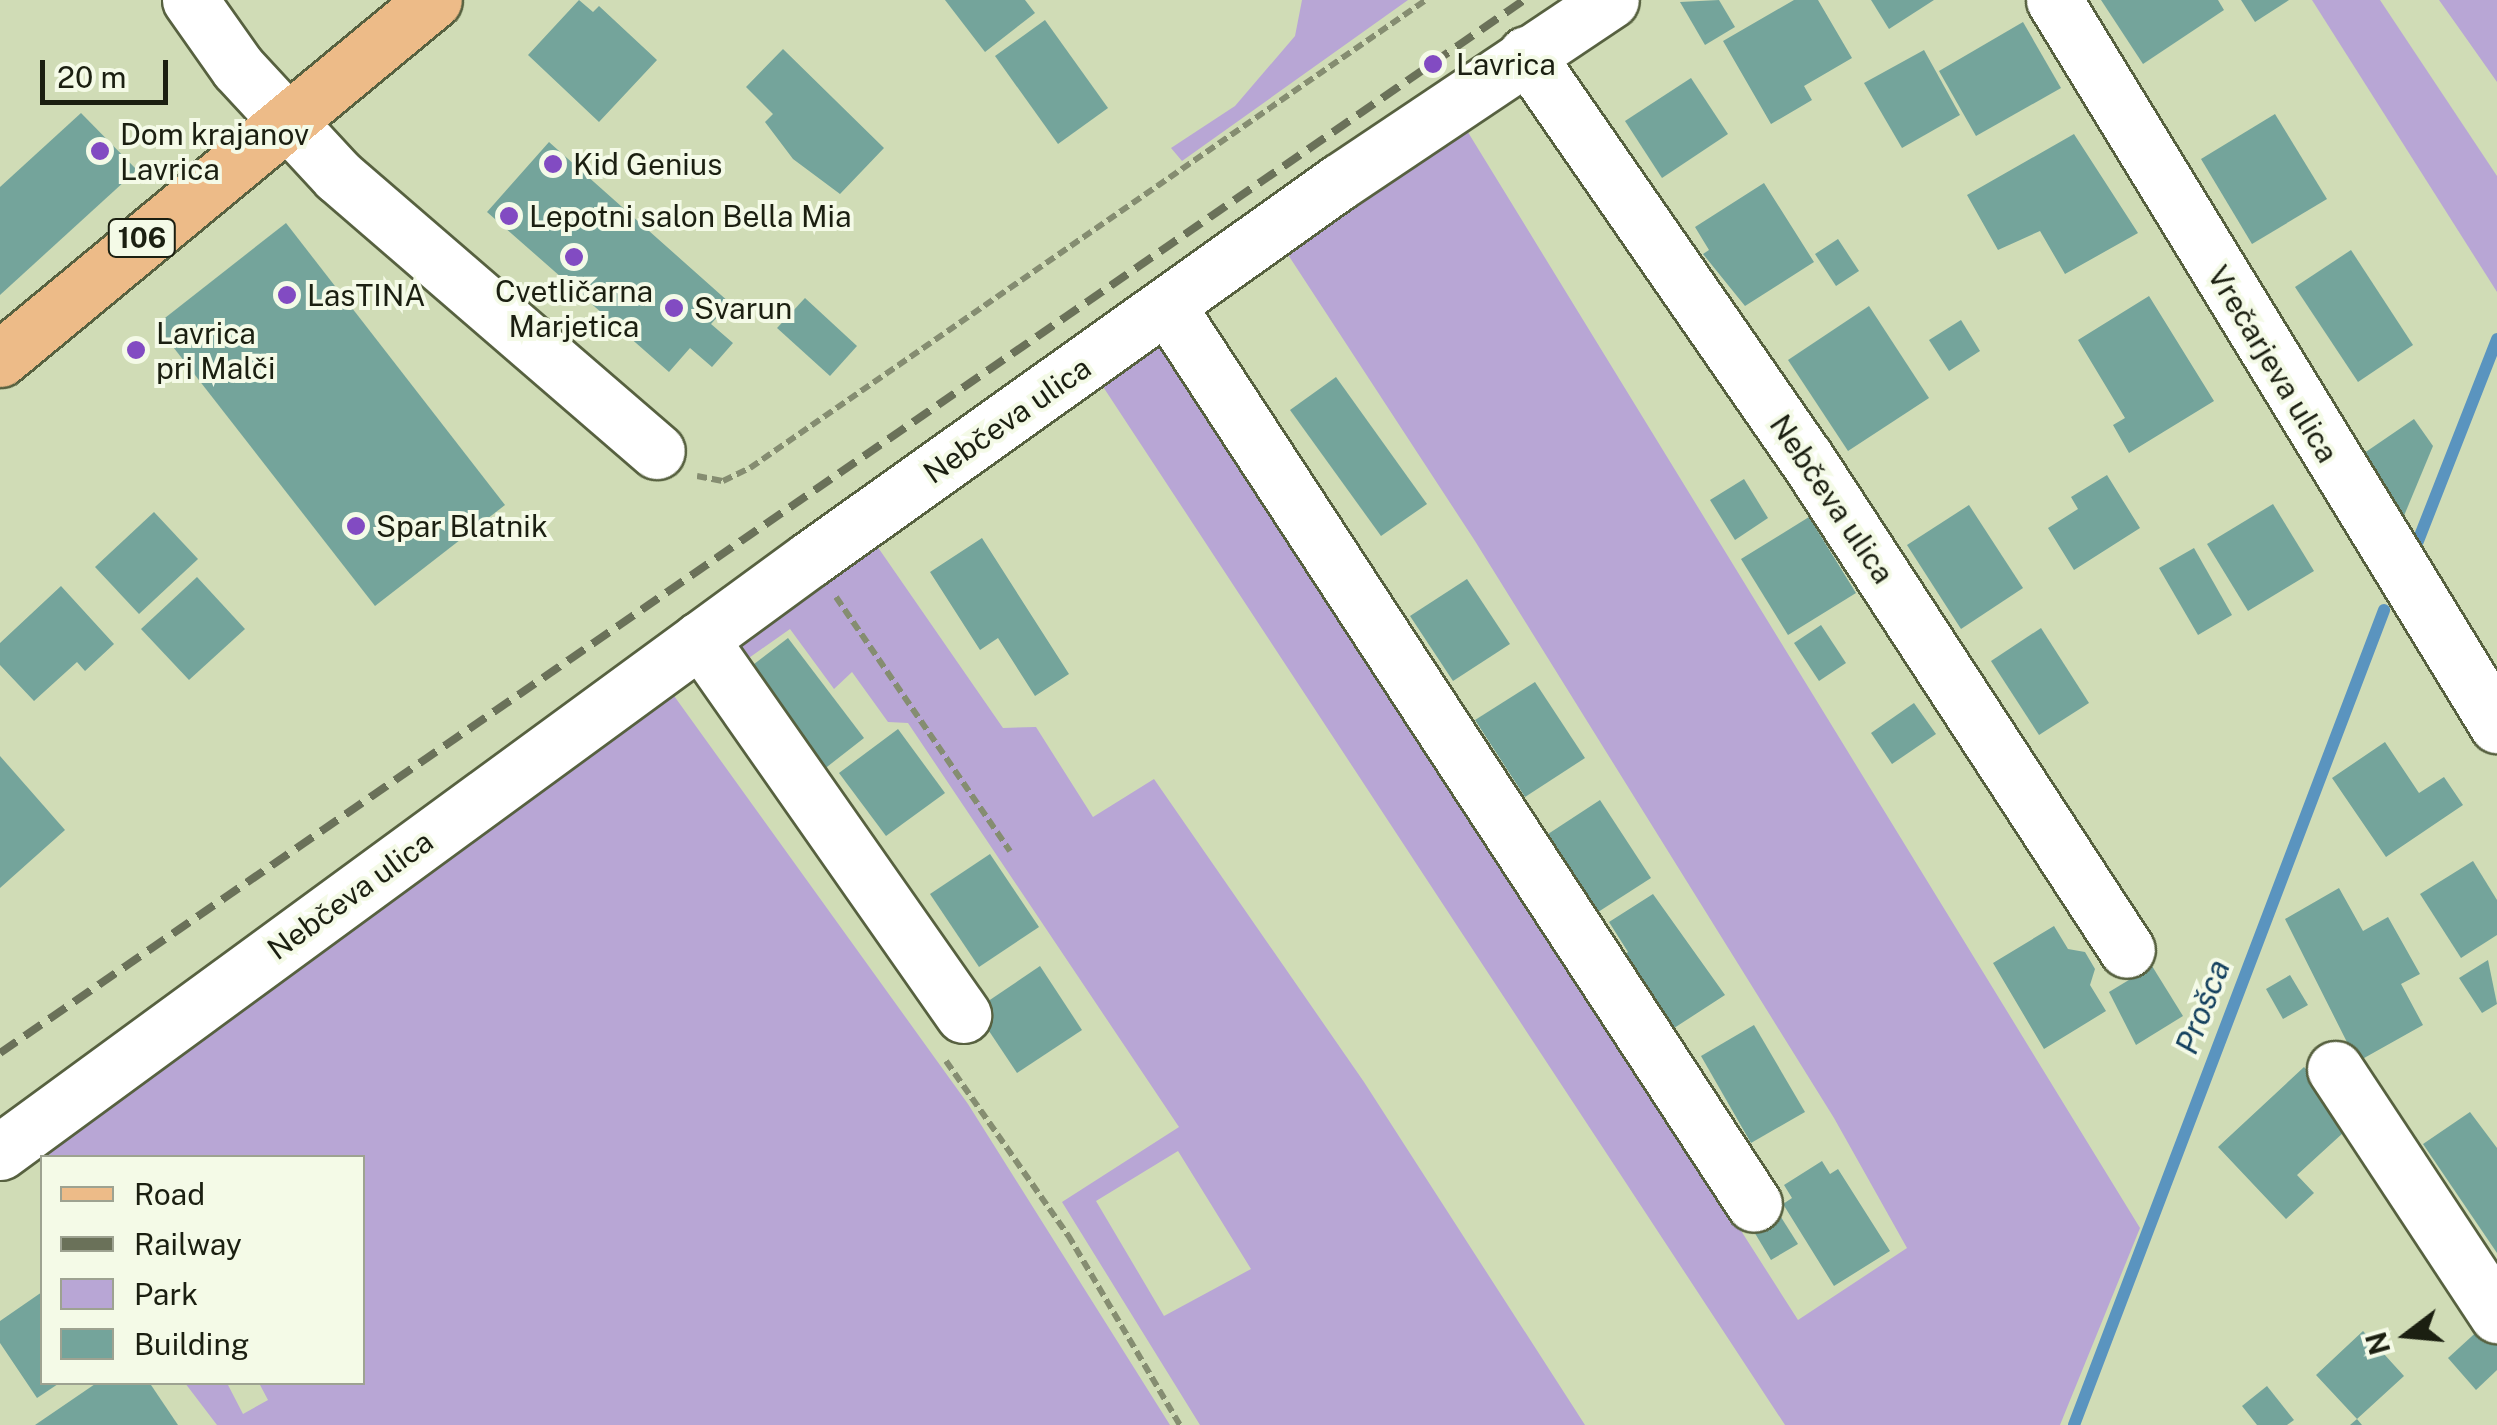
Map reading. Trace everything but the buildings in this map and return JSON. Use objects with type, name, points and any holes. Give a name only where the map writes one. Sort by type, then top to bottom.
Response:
[{"type":"main road","name":"106","points":[[0,359],[434,0]]},
{"type":"street","points":[[190,0],[288,120],[383,217],[657,451]]},
{"type":"street","name":"Nebčeva ulica","points":[[0,1152],[810,559],[1526,54],[1611,0]]},
{"type":"street","name":"Vrečarjeva ulica","points":[[2054,0],[2497,725]]},
{"type":"street","name":"Nebčeva ulica","points":[[1526,54],[1806,458],[2127,950]]},
{"type":"street","points":[[1168,307],[1754,1204]]},
{"type":"street","points":[[700,639],[963,1015]]},
{"type":"street","points":[[2335,1069],[2497,1316]]},
{"type":"path","points":[[657,451],[704,479],[750,468],[1426,0]]},
{"type":"path","points":[[810,559],[1010,851]]},
{"type":"green space","points":[[1302,0],[1408,0],[1182,161],[1171,148],[1235,106],[1295,36]]},
{"type":"green space","points":[[2312,0],[2380,0],[2497,176],[2497,292]]},
{"type":"green space","points":[[2439,0],[2497,0],[2497,82],[2461,31]]},
{"type":"green space","points":[[1458,116],[2140,1228],[2060,1425],[1785,1425],[1096,376],[1165,328],[1798,1320],[1907,1248],[1834,1118],[1475,541],[1281,244]]},
{"type":"green space","points":[[868,533],[1003,728],[1036,727],[1093,817],[1154,779],[1364,1082],[1585,1425],[1200,1425],[1062,1202],[1179,1127],[908,723],[888,722],[852,672],[834,689],[790,629],[736,667],[718,642]],"holes":[[[1178,1151],[1251,1269],[1164,1316],[1096,1201]]]},
{"type":"green space","points":[[672,693],[968,1104],[1170,1425],[217,1425],[187,1385],[228,1385],[243,1414],[268,1400],[260,1385],[365,1385],[365,1155],[44,1155],[41,1148]]},
{"type":"waterway","name":"Prošca","points":[[2418,541],[2497,339]]},
{"type":"waterway","name":"Prošca","points":[[2074,1425],[2384,610]]},
{"type":"railway","points":[[0,1053],[1524,0]]},
{"type":"place","name":"Lavrica","points":[[1433,64]]},
{"type":"place","name":"Dom krajanov Lavrica","points":[[100,151]]},
{"type":"place","name":"Kid Genius","points":[[553,164]]},
{"type":"place","name":"Lepotni salon Bella Mia","points":[[509,216]]},
{"type":"place","name":"Cvetličarna Marjetica","points":[[574,257]]},
{"type":"place","name":"LasTINA","points":[[287,295]]},
{"type":"place","name":"Svarun","points":[[674,308]]},
{"type":"place","name":"Lavrica pri Malči","points":[[136,350]]},
{"type":"place","name":"Spar Blatnik","points":[[356,526]]}]
